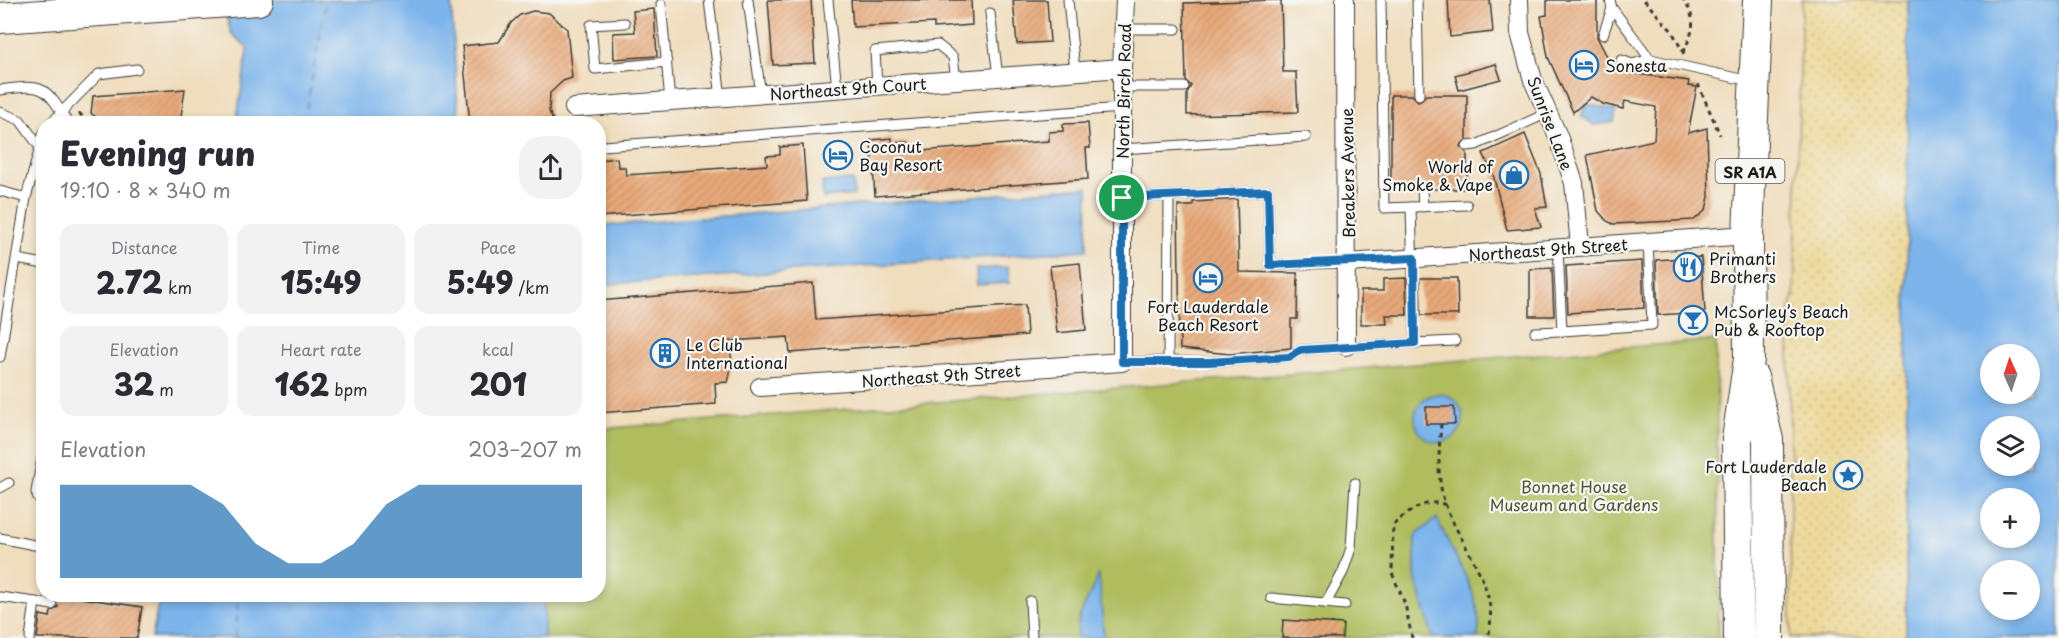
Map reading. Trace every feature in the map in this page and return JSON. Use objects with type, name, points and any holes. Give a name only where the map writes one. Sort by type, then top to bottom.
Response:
[{"type":"main road","points":[[0,18],[258,0]]},
{"type":"main road","name":"SR A1A","points":[[1738,638],[1737,440],[1749,359],[1748,235],[1758,0]]},
{"type":"main road","name":"SR A1A","points":[[1749,359],[1768,441],[1768,638]]},
{"type":"street","name":"North Birch Road","points":[[1122,362],[1122,68],[1125,0]]},
{"type":"street","name":"Breakers Avenue","points":[[1345,0],[1348,262],[1346,346]]},
{"type":"street","name":"Sunrise Lane","points":[[1519,0],[1520,33],[1533,80],[1574,183],[1580,246]]},
{"type":"street","name":"Northeast 9th Court","points":[[574,108],[1122,68]]},
{"type":"street","name":"Northeast 9th Street","points":[[1348,262],[1748,235]]},
{"type":"street","name":"Northeast 9th Street","points":[[760,387],[1122,362]]},
{"type":"lane","points":[[709,0],[721,98]]},
{"type":"lane","points":[[748,0],[761,95]]},
{"type":"lane","points":[[828,0],[837,89]]},
{"type":"lane","points":[[1068,0],[1075,71]]},
{"type":"lane","points":[[1381,0],[1384,208],[1467,205]]},
{"type":"lane","points":[[1417,0],[1419,95]]},
{"type":"lane","points":[[661,4],[670,101]]},
{"type":"lane","points":[[1611,4],[1650,59]]},
{"type":"lane","points":[[1603,35],[1611,4]]},
{"type":"lane","points":[[990,13],[998,77]]},
{"type":"lane","points":[[625,23],[591,25],[595,69],[667,62]]},
{"type":"lane","points":[[1124,29],[1176,29]]},
{"type":"lane","points":[[877,86],[875,51],[938,45],[953,57],[956,80]]},
{"type":"lane","points":[[1621,60],[1632,64],[1650,59],[1753,81]]},
{"type":"lane","points":[[57,116],[99,74],[137,69]]},
{"type":"lane","points":[[0,90],[27,86],[41,88],[56,102],[64,116]]},
{"type":"lane","points":[[1122,87],[1184,87]]},
{"type":"lane","points":[[606,146],[1122,108]]},
{"type":"lane","points":[[0,123],[3,112],[21,120],[36,142]]},
{"type":"lane","points":[[1467,146],[1476,145],[1548,113]]},
{"type":"lane","points":[[1122,149],[1306,137]]},
{"type":"lane","points":[[0,357],[26,198],[36,165]]},
{"type":"lane","points":[[1422,189],[1423,207]]},
{"type":"lane","points":[[0,191],[26,198]]},
{"type":"lane","points":[[1122,198],[1268,191],[1270,265],[1348,262]]},
{"type":"lane","points":[[1168,361],[1169,196]]},
{"type":"lane","points":[[1411,207],[1415,343]]},
{"type":"lane","points":[[1535,333],[1652,326],[1648,242]]},
{"type":"lane","points":[[1558,248],[1562,331]]},
{"type":"lane","points":[[17,259],[36,263]]},
{"type":"lane","points":[[1122,362],[1209,362],[1289,357],[1301,350],[1455,341]]},
{"type":"lane","points":[[1326,603],[1343,572],[1351,548],[1355,483]]},
{"type":"lane","points":[[0,538],[36,545]]},
{"type":"lane","points":[[0,597],[52,605]]},
{"type":"lane","points":[[1271,598],[1345,605]]},
{"type":"lane","points":[[1030,601],[1032,638]]},
{"type":"lane","points":[[30,638],[35,602]]},
{"type":"path","points":[[1683,52],[1691,37],[1694,15],[1684,0]]},
{"type":"path","points":[[1440,424],[1439,482],[1446,505],[1482,577],[1490,604],[1492,624],[1488,638]]},
{"type":"path","points":[[1412,638],[1406,604],[1392,573],[1393,525],[1412,509],[1435,502],[1446,505]]},
{"type":"green space","name":"Bonnet House Museum and Gardens","points":[[1716,340],[1719,638],[544,638],[544,602],[606,602],[606,428]]},
{"type":"sand","name":"Fort Lauderdale Beach","points":[[1802,0],[1908,0],[1906,638],[1791,638],[1789,313],[1794,296]]},
{"type":"water","points":[[222,0],[451,0],[459,116],[237,116],[248,48],[231,33]]},
{"type":"water","points":[[1908,0],[2059,0],[2059,638],[1906,638]]},
{"type":"water","points":[[1586,104],[1616,110],[1614,122],[1594,125],[1581,116]]},
{"type":"water","points":[[853,180],[854,195],[823,198],[822,182]]},
{"type":"water","points":[[1088,187],[1087,250],[606,284],[606,225]]},
{"type":"water","points":[[1008,267],[1009,283],[977,285],[976,269]]},
{"type":"water","points":[[1439,394],[1456,401],[1463,418],[1456,435],[1439,442],[1422,435],[1415,418],[1422,401]]},
{"type":"water","points":[[1437,518],[1473,593],[1479,624],[1477,638],[1433,638],[1415,576],[1415,536]]},
{"type":"water","points":[[1099,574],[1104,638],[1077,638],[1079,618]]},
{"type":"water","points":[[159,602],[544,602],[544,638],[152,638]]},
{"type":"building","points":[[768,0],[811,0],[815,63],[773,65]]},
{"type":"building","points":[[851,0],[971,0],[972,25],[934,28],[934,23],[853,27]]},
{"type":"building","points":[[1013,0],[1047,0],[1050,42],[1017,44]]},
{"type":"building","points":[[1281,0],[1283,72],[1296,72],[1298,112],[1187,115],[1187,93],[1191,86],[1186,81],[1184,3]]},
{"type":"building","points":[[1448,0],[1490,0],[1493,32],[1450,37]]},
{"type":"building","points":[[1547,0],[1597,0],[1597,37],[1610,62],[1622,68],[1638,70],[1638,74],[1689,81],[1688,86],[1697,87],[1688,133],[1707,128],[1709,197],[1706,210],[1694,220],[1613,224],[1598,211],[1587,155],[1654,140],[1656,107],[1625,101],[1623,109],[1603,104],[1591,97],[1573,112],[1548,57],[1541,16],[1547,15]]},
{"type":"building","points":[[654,9],[657,56],[614,59],[613,33],[635,32],[633,11]]},
{"type":"building","points":[[533,11],[549,13],[567,29],[572,78],[563,81],[550,93],[549,111],[551,116],[469,116],[462,46],[499,42],[511,23],[520,15]]},
{"type":"building","points":[[1496,64],[1501,79],[1459,90],[1455,75]]},
{"type":"building","points":[[185,89],[181,116],[94,116],[91,113],[93,96]]},
{"type":"building","points":[[1391,95],[1412,95],[1419,102],[1426,95],[1467,95],[1467,139],[1460,146],[1467,153],[1467,189],[1429,189],[1422,182],[1415,189],[1391,189]]},
{"type":"building","points":[[1088,123],[1090,148],[1086,148],[1088,179],[875,196],[871,140],[892,138],[892,143],[908,142],[908,152],[1049,141],[1049,132],[1063,131],[1063,124]]},
{"type":"building","points":[[1525,134],[1541,174],[1547,207],[1535,208],[1541,227],[1507,230],[1493,174],[1483,153]]},
{"type":"building","points":[[803,145],[807,201],[606,216],[606,159],[617,158],[618,167],[625,167],[626,175],[767,165],[766,156],[780,155],[780,147]]},
{"type":"building","name":"Fort Lauderdale Beach Resort","points":[[1237,199],[1239,272],[1298,273],[1297,319],[1291,319],[1291,348],[1230,354],[1180,349],[1178,206],[1193,206],[1193,202]]},
{"type":"building","points":[[1701,257],[1705,312],[1658,315],[1656,260]]},
{"type":"building","points":[[1642,261],[1644,308],[1568,313],[1566,266]]},
{"type":"building","points":[[1080,263],[1086,330],[1057,333],[1050,266]]},
{"type":"building","points":[[1552,268],[1554,316],[1530,316],[1530,269]]},
{"type":"building","points":[[1406,278],[1407,315],[1386,315],[1387,324],[1361,324],[1361,291],[1383,291],[1383,279]]},
{"type":"building","points":[[1420,278],[1457,278],[1458,315],[1421,315]]},
{"type":"building","name":"Le Club International","points":[[813,283],[816,320],[1025,305],[1027,335],[790,353],[788,337],[730,341],[732,365],[728,382],[715,383],[716,404],[606,412],[606,300]]},
{"type":"building","points":[[1426,407],[1454,407],[1455,424],[1426,424]]},
{"type":"building","points":[[55,602],[108,602],[142,607],[137,638],[37,638],[40,615],[50,617],[51,612],[58,607]]},
{"type":"building","points":[[1283,620],[1343,624],[1342,638],[1282,638]]},
{"type":"ferry route","points":[[305,116],[326,0]]},
{"type":"ferry route","points":[[235,638],[238,602]]},
{"type":"place","name":"Sonesta","points":[[1584,65]]},
{"type":"place","name":"Coconut Bay Resort","points":[[838,155]]},
{"type":"place","name":"World of Smoke & Vape","points":[[1514,175]]},
{"type":"place","name":"Primanti Brothers","points":[[1688,267]]},
{"type":"place","name":"Fort Lauderdale Beach Resort","points":[[1208,278]]},
{"type":"place","name":"McSorley’s Beach Pub & Rooftop","points":[[1693,320]]},
{"type":"place","name":"Le Club International","points":[[665,353]]},
{"type":"place","name":"Fort Lauderdale Beach","points":[[1848,475]]},
{"type":"route","points":[[1268,191],[1270,265],[1414,258],[1415,343],[1301,350],[1289,357],[1209,362],[1122,362],[1122,198],[1268,191]]}]
